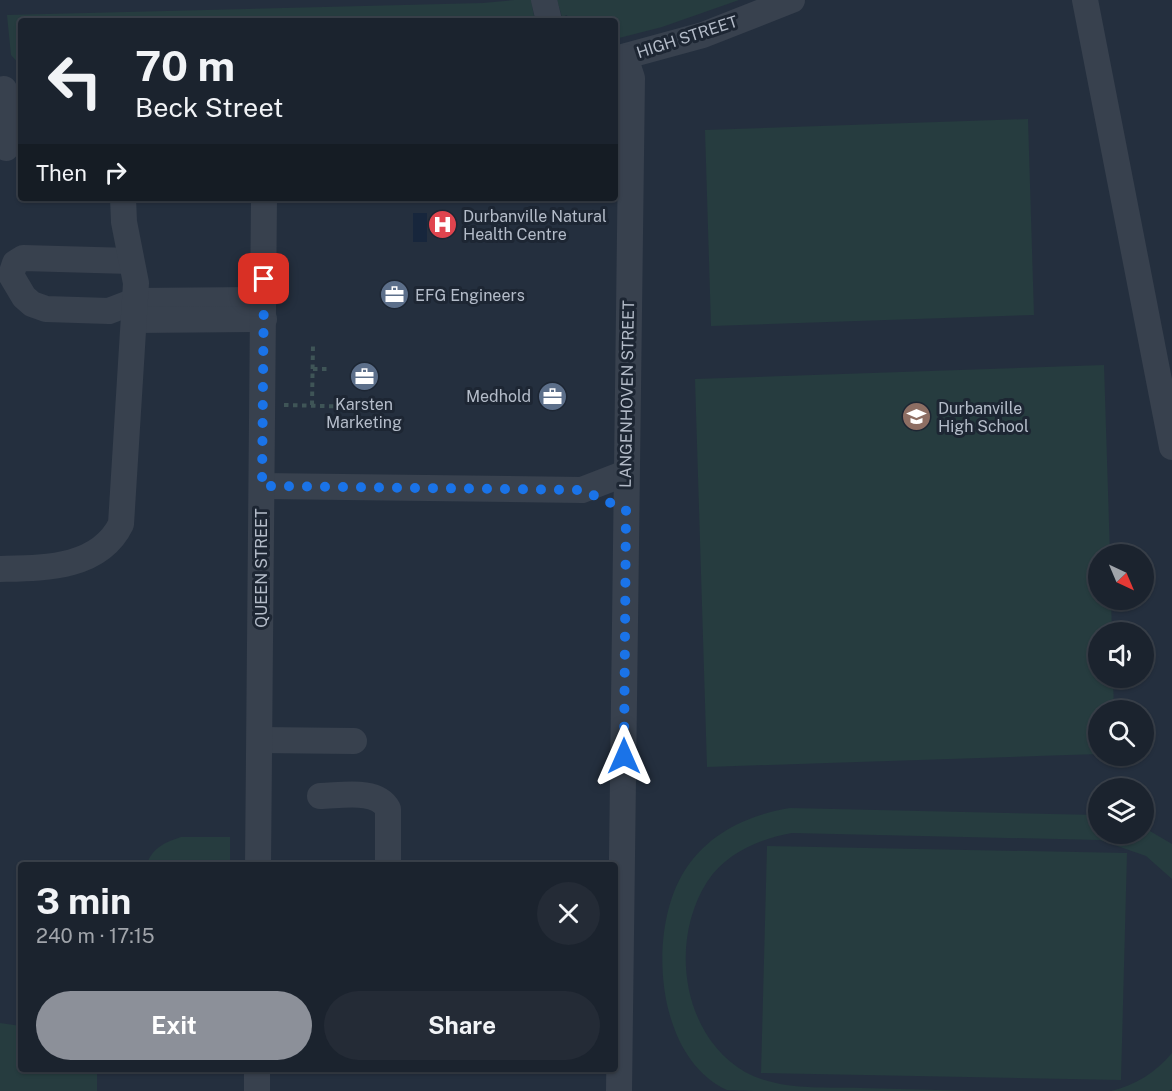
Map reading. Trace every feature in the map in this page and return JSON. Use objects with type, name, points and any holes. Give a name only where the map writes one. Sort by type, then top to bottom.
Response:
[{"type":"street","points":[[544,0],[548,18]]},
{"type":"street","name":"HIGH STREET","points":[[620,58],[703,35],[792,0]]},
{"type":"street","points":[[1085,0],[1116,167],[1140,273],[1172,447]]},
{"type":"street","name":"LANGENHOVEN STREET","points":[[619,1091],[619,940],[632,78],[620,58]]},
{"type":"street","points":[[8,88],[9,148]]},
{"type":"street","points":[[0,569],[42,568],[75,561],[104,546],[117,531],[123,513],[136,283],[123,201]]},
{"type":"street","name":"QUEEN STREET","points":[[258,862],[264,201]]},
{"type":"street","points":[[131,261],[23,258],[15,263],[11,275],[24,297],[46,309],[109,311],[264,309]]},
{"type":"street","points":[[262,486],[582,490],[626,472]]},
{"type":"street","points":[[582,490],[626,510]]},
{"type":"street","points":[[260,740],[354,741]]},
{"type":"street","points":[[320,796],[374,796],[385,804],[388,809],[388,862]]},
{"type":"street","points":[[256,1091],[257,1072]]},
{"type":"path","points":[[312,405],[313,344]]},
{"type":"path","points":[[313,369],[330,369]]},
{"type":"path","points":[[279,405],[359,407]]},
{"type":"green space","points":[[531,0],[534,18],[18,18],[18,63],[11,55],[7,15]]},
{"type":"green space","points":[[557,0],[739,0],[662,27],[618,38],[618,18],[568,18],[567,15],[562,17]]},
{"type":"green space","points":[[1028,119],[1034,315],[711,326],[705,130]]},
{"type":"green space","points":[[1104,365],[1110,544],[1088,544],[1088,610],[1111,610],[1112,622],[1088,622],[1088,688],[1113,688],[1114,700],[1088,700],[1088,754],[707,767],[695,379]]},
{"type":"green space","points":[[790,808],[1088,815],[1088,840],[792,833],[756,843],[734,855],[707,882],[695,906],[688,932],[686,959],[688,986],[695,1011],[707,1035],[724,1056],[745,1072],[773,1082],[817,1088],[976,1091],[727,1090],[703,1073],[684,1050],[671,1020],[664,988],[662,955],[666,922],[674,892],[687,867],[707,844],[732,827],[775,811]]},
{"type":"green space","points":[[1154,833],[1172,844],[1172,879],[1146,856],[1112,844],[1154,844]]},
{"type":"green space","points":[[181,837],[230,837],[230,862],[148,862],[152,854],[165,844]]},
{"type":"green space","points":[[767,846],[1127,853],[1121,1080],[761,1073]]},
{"type":"green space","points":[[0,1023],[18,1026],[18,1072],[97,1072],[97,1091],[0,1091]]},
{"type":"green space","points":[[1172,1053],[1172,1089],[1169,1091],[1111,1091],[1144,1077],[1159,1067]]},
{"type":"water","points":[[413,213],[427,213],[427,242],[413,242]]},
{"type":"place","name":"Durbanville Natural Health Centre","points":[[442,225]]},
{"type":"place","name":"EFG Engineers","points":[[394,295]]},
{"type":"place","name":"Karsten Marketing","points":[[364,376]]},
{"type":"place","name":"Medhold","points":[[552,396]]},
{"type":"place","name":"Durbanville High School","points":[[917,417]]},
{"type":"route","points":[[264,279],[262,486],[582,490],[626,510],[624,756]]}]
